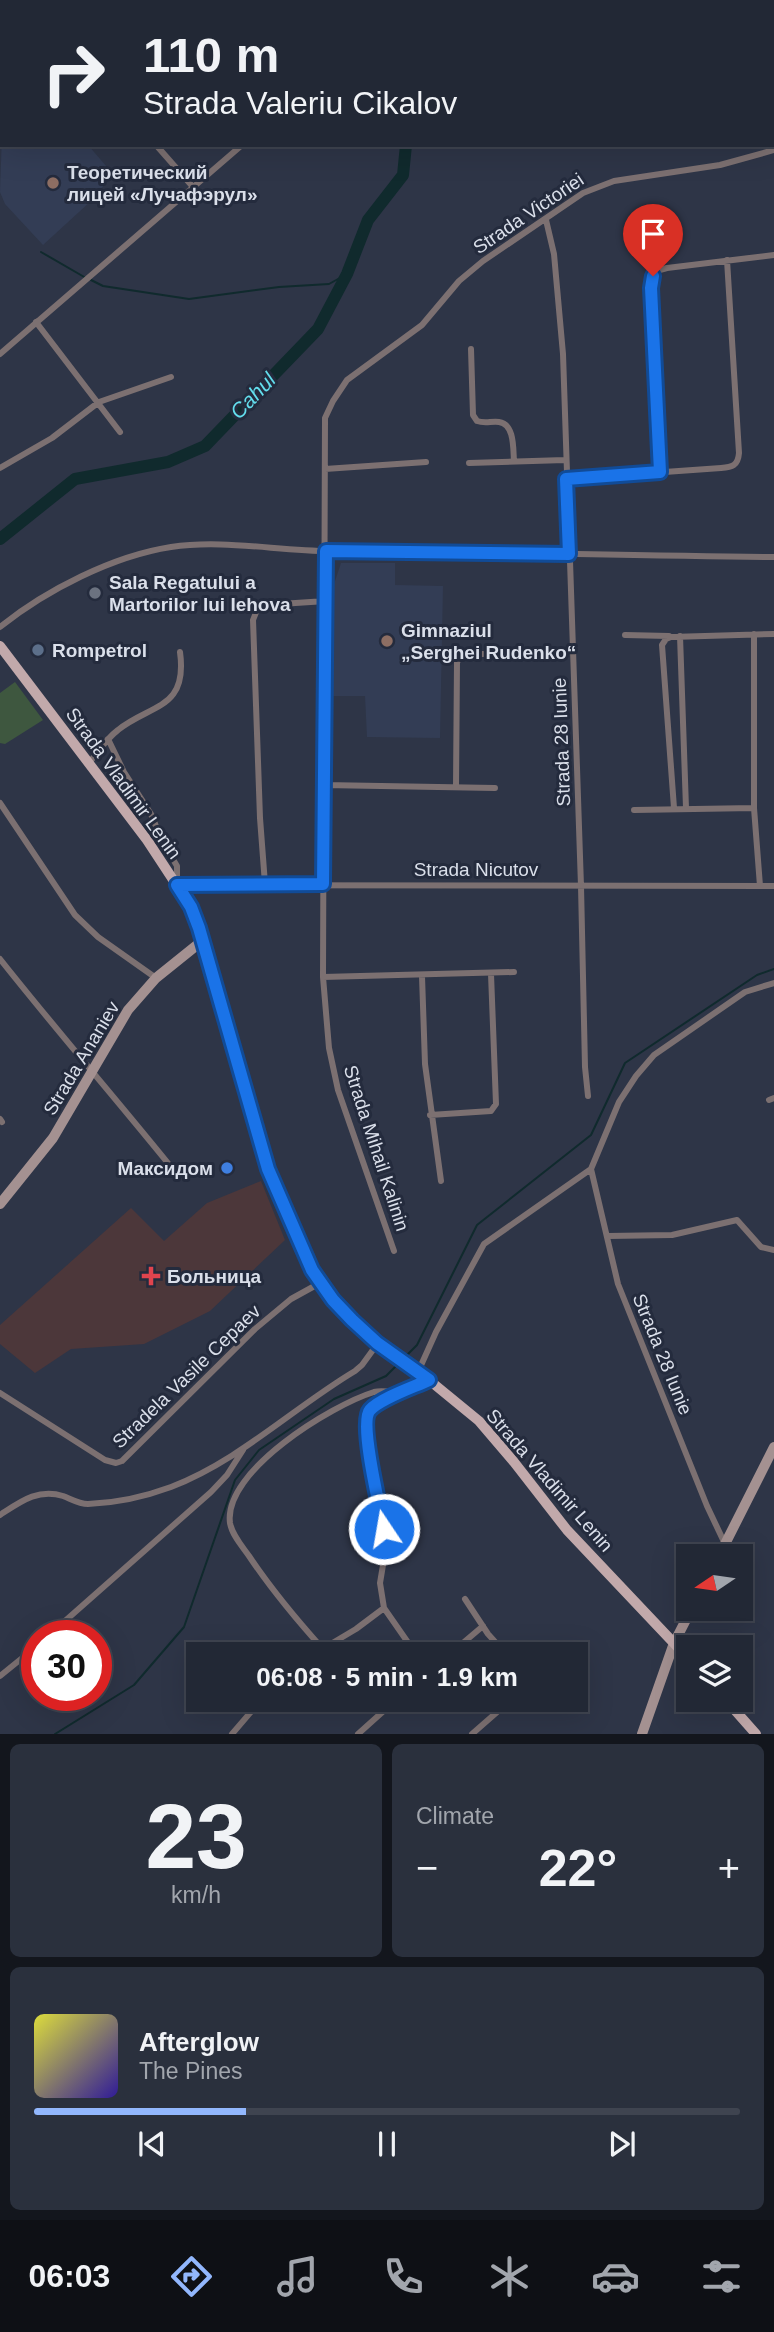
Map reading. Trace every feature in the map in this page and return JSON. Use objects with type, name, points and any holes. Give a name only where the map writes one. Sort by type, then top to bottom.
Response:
[{"type":"main road","name":"Strada Vladimir Lenin","points":[[0,646],[147,839],[191,907],[272,1182],[320,1283],[352,1320],[380,1345],[479,1421],[567,1530],[674,1643]]},
{"type":"main road","points":[[737,1712],[756,1734]]},
{"type":"street","points":[[158,147],[193,187]]},
{"type":"street","points":[[0,354],[240,147]]},
{"type":"street","name":"Strada Victoriei","points":[[342,387],[357,371],[422,325],[467,274],[583,193],[603,183],[720,165],[774,150]]},
{"type":"street","name":"Strada 28 Iunie","points":[[546,220],[554,254],[563,354],[584,1054],[588,1096]]},
{"type":"street","points":[[660,472],[651,288],[653,276],[656,271],[667,268],[774,254]]},
{"type":"street","points":[[566,479],[729,467],[737,464],[739,453],[727,260]]},
{"type":"street","points":[[36,322],[120,432]]},
{"type":"street","points":[[471,349],[473,415],[477,421],[484,423],[506,424],[510,429],[514,461]]},
{"type":"street","points":[[0,468],[52,438],[99,402],[171,377]]},
{"type":"street","name":"Strada Mihail Kalinin","points":[[342,387],[325,418],[323,977],[329,1048],[338,1090],[394,1251]]},
{"type":"street","points":[[469,463],[565,460]]},
{"type":"street","points":[[325,469],[426,462]]},
{"type":"street","points":[[0,627],[65,585],[159,549],[186,545],[326,551],[774,557]]},
{"type":"street","points":[[265,884],[253,620],[257,610],[265,605],[326,601]]},
{"type":"street","points":[[754,634],[754,808],[760,886]]},
{"type":"street","points":[[625,635],[774,634]]},
{"type":"street","points":[[671,636],[662,645],[674,808]]},
{"type":"street","points":[[680,636],[686,808]]},
{"type":"street","points":[[89,763],[108,738],[127,723],[167,703],[181,674],[180,653]]},
{"type":"street","points":[[456,787],[457,662],[462,655],[483,654]]},
{"type":"street","points":[[108,738],[177,866],[177,885]]},
{"type":"street","points":[[324,785],[495,789]]},
{"type":"street","points":[[0,803],[75,915],[98,937],[156,978]]},
{"type":"street","points":[[634,810],[754,808]]},
{"type":"street","name":"Strada Nicutov","points":[[177,885],[774,886]]},
{"type":"street","name":"Strada Ananiev","points":[[0,1204],[53,1138],[128,1010],[156,978],[202,941]]},
{"type":"street","points":[[0,959],[176,1172]]},
{"type":"street","points":[[323,977],[514,972]]},
{"type":"street","points":[[430,1115],[491,1111],[496,1104],[491,974]]},
{"type":"street","points":[[422,976],[425,1064],[441,1181]]},
{"type":"street","points":[[416,1371],[484,1244],[591,1169],[619,1102],[654,1055],[745,992],[774,983]]},
{"type":"street","name":"Strada 28 Iunie","points":[[591,1169],[618,1284],[724,1544]]},
{"type":"street","points":[[608,1236],[672,1235],[737,1220],[761,1247],[774,1250]]},
{"type":"street","name":"Stradela Vasile Cepaev","points":[[0,1394],[110,1462],[122,1461],[255,1329],[291,1299],[320,1283]]},
{"type":"street","points":[[0,1516],[36,1494],[54,1494],[85,1504],[113,1502],[145,1496],[192,1478],[244,1449],[295,1410],[355,1371],[380,1345]]},
{"type":"street","points":[[408,1642],[384,1608],[380,1583],[386,1547],[365,1421],[371,1408],[429,1380]]},
{"type":"street","points":[[317,1642],[273,1591],[237,1540],[230,1515],[236,1494],[271,1453],[313,1422],[376,1391],[401,1393]]},
{"type":"street","points":[[361,1398],[371,1408]]},
{"type":"street","points":[[724,1544],[774,1447]]},
{"type":"street","points":[[66,1620],[211,1492],[227,1475],[244,1449]]},
{"type":"street","points":[[465,1599],[496,1642]]},
{"type":"street","points":[[333,1642],[384,1608]]},
{"type":"street","points":[[642,1734],[674,1643],[685,1621]]},
{"type":"street","points":[[464,1642],[483,1626]]},
{"type":"street","points":[[0,1676],[21,1659]]},
{"type":"street","points":[[232,1734],[251,1712]]},
{"type":"street","points":[[358,1734],[383,1712]]},
{"type":"street","points":[[472,1734],[497,1712]]},
{"type":"shaded area","name":"Теоретический лицей «Лучафэрул»","points":[[2,147],[90,147],[113,174],[91,201],[43,245],[5,204],[0,192]]},
{"type":"shaded area","name":"Gimnaziul „Serghei Rudenko“","points":[[341,563],[395,563],[395,585],[443,586],[440,738],[367,737],[365,696],[332,696],[334,584]]},
{"type":"shaded area","name":"Больница","points":[[261,1181],[285,1240],[210,1311],[144,1344],[71,1349],[35,1373],[0,1344],[0,1325],[131,1208],[164,1241],[207,1203]]},
{"type":"green space","points":[[15,682],[43,720],[5,744],[0,743],[0,693]]},
{"type":"waterway","name":"Cahul","points":[[0,539],[75,479],[168,462],[205,446],[318,329],[347,274],[368,220],[403,175],[406,147]]},
{"type":"waterway","points":[[41,252],[86,278]]},
{"type":"waterway","points":[[91,280],[103,286],[189,299],[279,287],[329,284],[347,274]]},
{"type":"waterway","points":[[404,1358],[417,1345],[477,1225],[591,1135],[625,1063],[757,975],[774,969]]},
{"type":"waterway","points":[[55,1734],[134,1685],[184,1627],[235,1480],[259,1450],[334,1399],[386,1376],[398,1364]]},
{"type":"place","name":"Теоретический лицей «Лучафэрул»","points":[[53,183]]},
{"type":"place","name":"Sala Regatului a Martorilor lui Iehova","points":[[95,593]]},
{"type":"place","name":"Gimnaziul „Serghei Rudenko“","points":[[387,641]]},
{"type":"place","name":"Rompetrol","points":[[38,650]]},
{"type":"place","name":"Максидом","points":[[227,1168]]},
{"type":"place","name":"Больница","points":[[151,1276]]},
{"type":"route","points":[[384,1529],[365,1421],[371,1408],[429,1380],[377,1343],[352,1320],[333,1300],[312,1270],[272,1182],[199,928],[191,907],[177,885],[323,884],[326,551],[569,554],[566,479],[660,472],[651,288],[653,276]]}]
